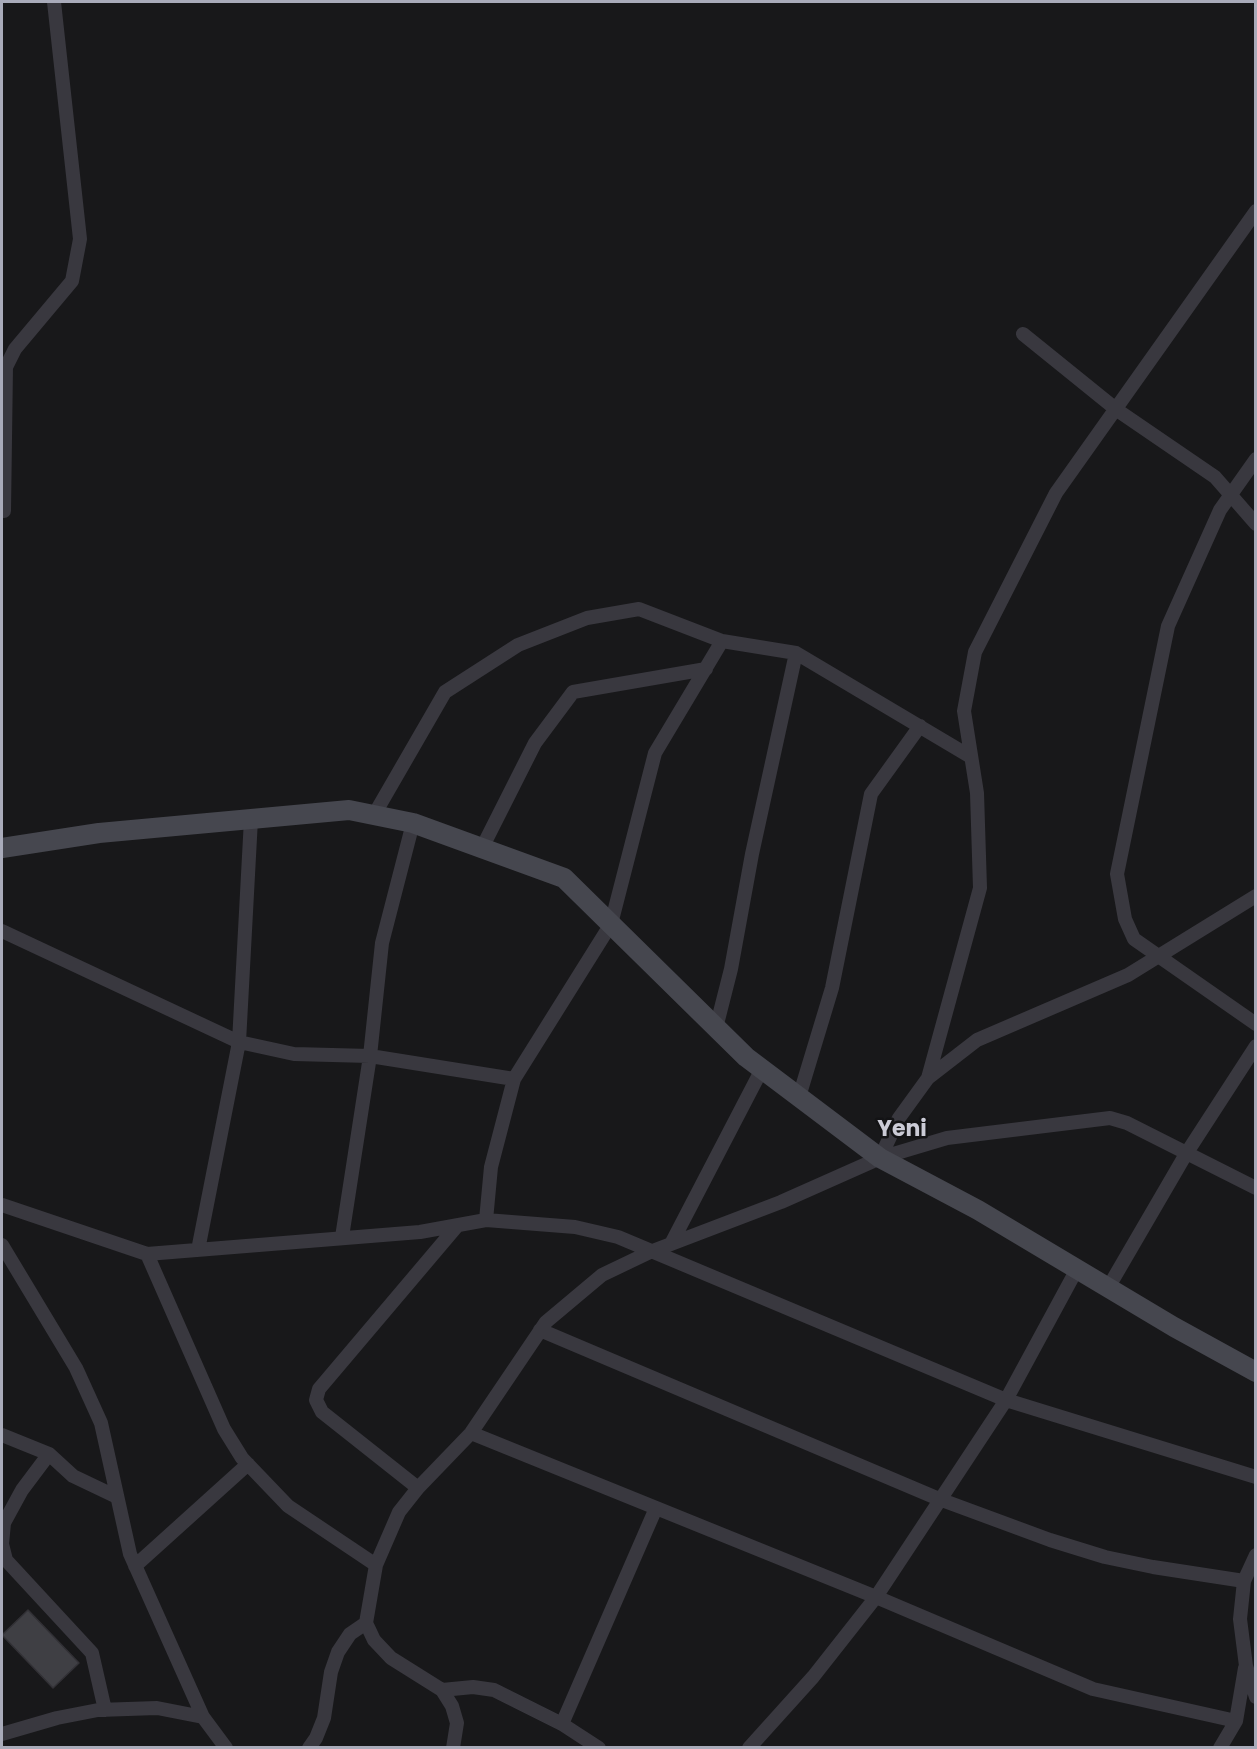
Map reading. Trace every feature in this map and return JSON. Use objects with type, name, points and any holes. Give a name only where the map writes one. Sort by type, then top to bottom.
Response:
[{"type":"street","points":[[4,511],[6,367],[15,349],[72,281],[80,238],[54,2]]},
{"type":"street","points":[[927,1078],[980,888],[977,793],[964,711],[975,652],[1056,493],[1250,229],[1256,211]]},
{"type":"street","points":[[1023,334],[1117,410],[1215,477],[1256,524]]},
{"type":"street","points":[[1256,459],[1220,510],[1168,626],[1117,874],[1125,919],[1134,939],[1256,1024]]},
{"type":"street","points":[[374,815],[445,692],[518,645],[587,618],[639,609],[722,641],[796,653],[971,757]]},
{"type":"street","points":[[486,1220],[491,1167],[514,1079],[611,924],[655,753],[722,641]]},
{"type":"street","points":[[716,1028],[731,969],[752,854],[796,653]]},
{"type":"street","points":[[482,848],[535,743],[573,692],[706,669]]},
{"type":"street","points":[[799,1097],[832,988],[871,794],[920,726]]},
{"type":"street","points":[[2,848],[99,833],[349,810],[413,823],[564,878],[716,1028],[762,1069],[880,1158],[978,1210],[1108,1288],[1256,1372]]},
{"type":"street","points":[[198,1250],[239,1042],[250,819]]},
{"type":"street","points":[[342,1237],[370,1056],[382,943],[413,823]]},
{"type":"street","points":[[880,1158],[898,1118],[927,1078],[976,1040],[1128,975],[1256,896]]},
{"type":"street","points":[[2,931],[239,1042],[294,1054],[370,1056],[514,1079]]},
{"type":"street","points":[[1108,1288],[1186,1154],[1256,1046]]},
{"type":"street","points":[[671,1244],[762,1069]]},
{"type":"street","points":[[453,1748],[457,1723],[452,1706],[442,1690],[391,1658],[374,1640],[366,1623],[376,1565],[399,1512],[418,1488],[471,1433],[540,1330],[602,1275],[650,1252],[781,1202],[880,1158],[947,1138],[1110,1118],[1127,1123],[1256,1188]]},
{"type":"street","points":[[2,1205],[147,1254],[420,1232],[486,1220],[574,1227],[618,1237],[1006,1400],[1256,1478]]},
{"type":"street","points":[[418,1488],[322,1412],[316,1400],[319,1389],[457,1226]]},
{"type":"street","points":[[2,1245],[76,1368],[101,1423],[123,1529],[135,1566],[203,1717],[226,1748]]},
{"type":"street","points":[[147,1254],[224,1429],[248,1464],[288,1506],[376,1565]]},
{"type":"street","points":[[748,1748],[813,1677],[876,1597],[1006,1400],[1077,1269]]},
{"type":"street","points":[[540,1330],[939,1499],[1105,1557],[1244,1581]]},
{"type":"street","points":[[471,1433],[876,1597],[1093,1689],[1236,1721]]},
{"type":"street","points":[[2,1435],[49,1454],[73,1476],[117,1497]]},
{"type":"street","points":[[49,1454],[22,1490],[4,1523],[3,1544],[6,1560],[92,1653],[105,1710]]},
{"type":"street","points":[[135,1566],[248,1464]]},
{"type":"street","points":[[562,1724],[656,1508]]},
{"type":"street","points":[[1256,1555],[1244,1581],[1240,1619],[1246,1666],[1256,1697]]},
{"type":"street","points":[[309,1748],[324,1718],[331,1672],[338,1652],[350,1634],[366,1623]]},
{"type":"street","points":[[1220,1748],[1236,1721],[1246,1666]]},
{"type":"street","points":[[442,1690],[473,1687],[494,1690],[562,1724],[599,1748]]},
{"type":"street","points":[[2,1734],[57,1718],[105,1710],[157,1708],[203,1717]]},
{"type":"building","points":[[28,1610],[79,1663],[53,1688],[2,1635]]},
{"type":"district","name":"Yeni","points":[[902,1130]]}]
